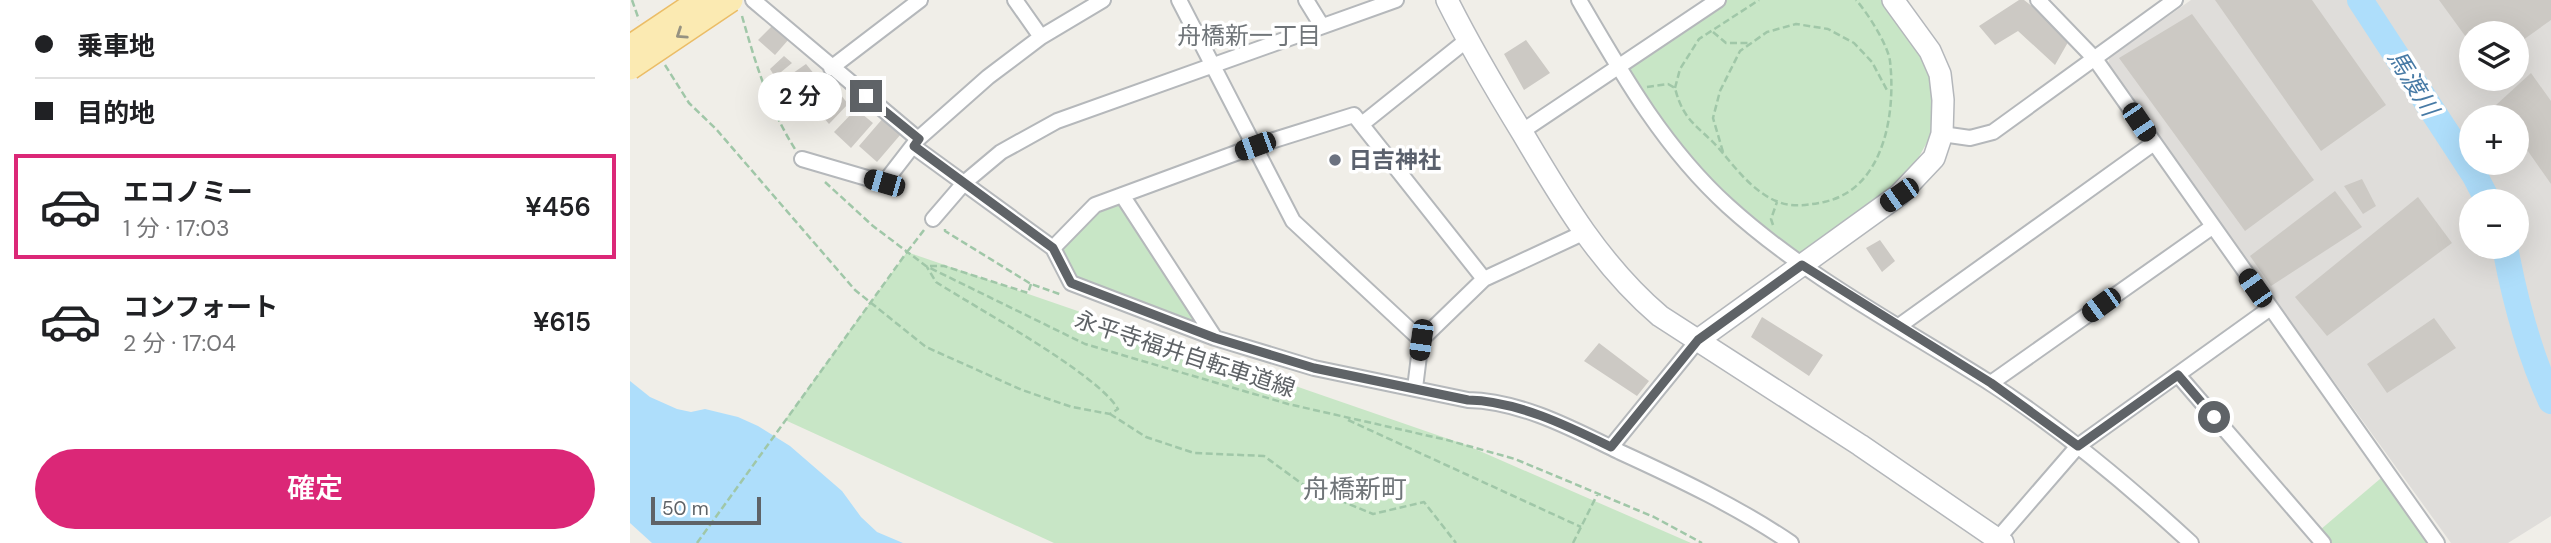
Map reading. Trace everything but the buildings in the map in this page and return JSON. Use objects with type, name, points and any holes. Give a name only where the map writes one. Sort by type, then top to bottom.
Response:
[{"type":"main road","points":[[630,47],[700,0]]},
{"type":"main road","points":[[630,68],[736,6]]},
{"type":"street","points":[[831,68],[920,0]]},
{"type":"street","points":[[1015,0],[1041,37]]},
{"type":"street","points":[[802,159],[884,183],[916,142],[988,77],[1041,37],[1103,0]]},
{"type":"street","points":[[1179,0],[1293,221],[1421,340]]},
{"type":"street","points":[[1306,0],[1322,26]]},
{"type":"street","points":[[939,219],[964,183],[1001,152],[1057,121],[1396,0]]},
{"type":"street","points":[[1447,0],[1466,40],[1583,233],[1639,299],[1660,316],[1860,445],[1998,542],[2078,446],[2269,309]]},
{"type":"street","points":[[1579,0],[1634,92],[1681,157],[1728,206],[1802,265],[1991,383],[2078,446],[2142,498],[2191,543]]},
{"type":"street","points":[[1521,132],[1618,67],[1701,5],[1718,0]]},
{"type":"street","points":[[1611,447],[1698,340],[1899,195],[1934,158],[1942,134],[1943,100],[1940,74],[1930,51],[1893,0]]},
{"type":"street","points":[[2038,0],[2095,59],[2269,309],[2437,543]]},
{"type":"street","points":[[1942,134],[1970,138],[1993,132],[2175,0]]},
{"type":"street","points":[[757,1],[964,183],[1053,248],[1071,283],[1215,338],[1314,368],[1468,400],[1492,401],[1575,429],[1757,520],[1791,543]]},
{"type":"street","points":[[1362,124],[1466,40]]},
{"type":"street","points":[[1053,248],[1095,205],[1255,146],[1354,115],[1484,279]]},
{"type":"street","points":[[1899,326],[2154,143]]},
{"type":"street","points":[[1122,195],[1215,338]]},
{"type":"street","points":[[1991,383],[2212,227]]},
{"type":"street","points":[[1415,388],[1421,340],[1484,279],[1583,233]]},
{"type":"street","points":[[2178,375],[2323,543]]},
{"type":"path","points":[[632,0],[640,22]]},
{"type":"path","points":[[1759,0],[1699,39],[1681,69],[1675,88],[1679,105],[1690,123],[1709,137],[1747,182],[1777,202],[1803,206],[1838,199],[1860,185],[1876,162],[1883,142],[1890,58],[1857,0]]},
{"type":"path","points":[[736,6],[766,92],[781,126],[802,159],[873,226],[926,266],[944,266],[1028,293],[1031,284]]},
{"type":"path","points":[[1724,155],[1713,118],[1720,91],[1740,51],[1766,32],[1796,24],[1828,29],[1854,43],[1872,62],[1889,94]]},
{"type":"path","points":[[1713,31],[1726,43],[1751,43]]},
{"type":"path","points":[[663,62],[689,103],[716,129],[855,290],[926,347],[1022,390],[1072,407],[1110,414],[1146,437],[1194,453],[1264,456],[1306,486],[1373,514],[1424,502],[1456,543]]},
{"type":"path","points":[[1634,92],[1653,84],[1668,84],[1675,88]]},
{"type":"path","points":[[1776,232],[1771,219],[1777,202]]},
{"type":"path","points":[[697,543],[907,252],[939,219],[945,231],[1031,284],[1064,295]]},
{"type":"path","name":"永平寺福井自転車道線","points":[[926,266],[936,282],[1057,358],[1111,398],[1118,409],[1110,414]]},
{"type":"path","name":"永平寺福井自転車道線","points":[[926,266],[1085,344],[1288,404],[1515,459],[1599,492],[1702,543]]},
{"type":"path","points":[[1340,416],[1581,527]]},
{"type":"path","points":[[1573,543],[1599,492]]},
{"type":"shaded area","points":[[2191,0],[2551,0],[2551,516],[2508,543],[2451,543],[2108,69],[2109,58]]},
{"type":"green space","points":[[1718,0],[1891,0],[1930,51],[1935,128],[1916,162],[1902,179],[1802,265],[1728,206],[1618,67]]},
{"type":"green space","points":[[1122,195],[1207,335],[1073,280],[1053,248],[1095,205]]},
{"type":"green space","points":[[907,252],[1466,445],[1691,543],[1054,543],[785,420]]},
{"type":"green space","points":[[2387,473],[2437,543],[2330,543],[2320,530]]},
{"type":"water","points":[[630,381],[650,397],[677,409],[691,412],[705,409],[738,417],[758,426],[790,446],[842,491],[861,517],[877,532],[903,543],[652,543],[630,523]]},
{"type":"waterway","name":"馬渡川","points":[[2360,0],[2482,189]]},
{"type":"waterway","name":"馬渡川","points":[[2507,259],[2523,326],[2551,401]]},
{"type":"place","name":"日吉神社","points":[[1335,160]]},
{"type":"district","name":"舟橋新一丁目","points":[[1249,36]]},
{"type":"district","name":"舟橋新町","points":[[1355,489]]},
{"type":"route","points":[[866,96],[919,139],[914,146],[1053,248],[1071,283],[1215,338],[1314,368],[1468,400],[1492,401],[1575,429],[1611,447],[1698,340],[1802,265],[1991,383],[2078,446],[2178,375],[2214,417]]}]
